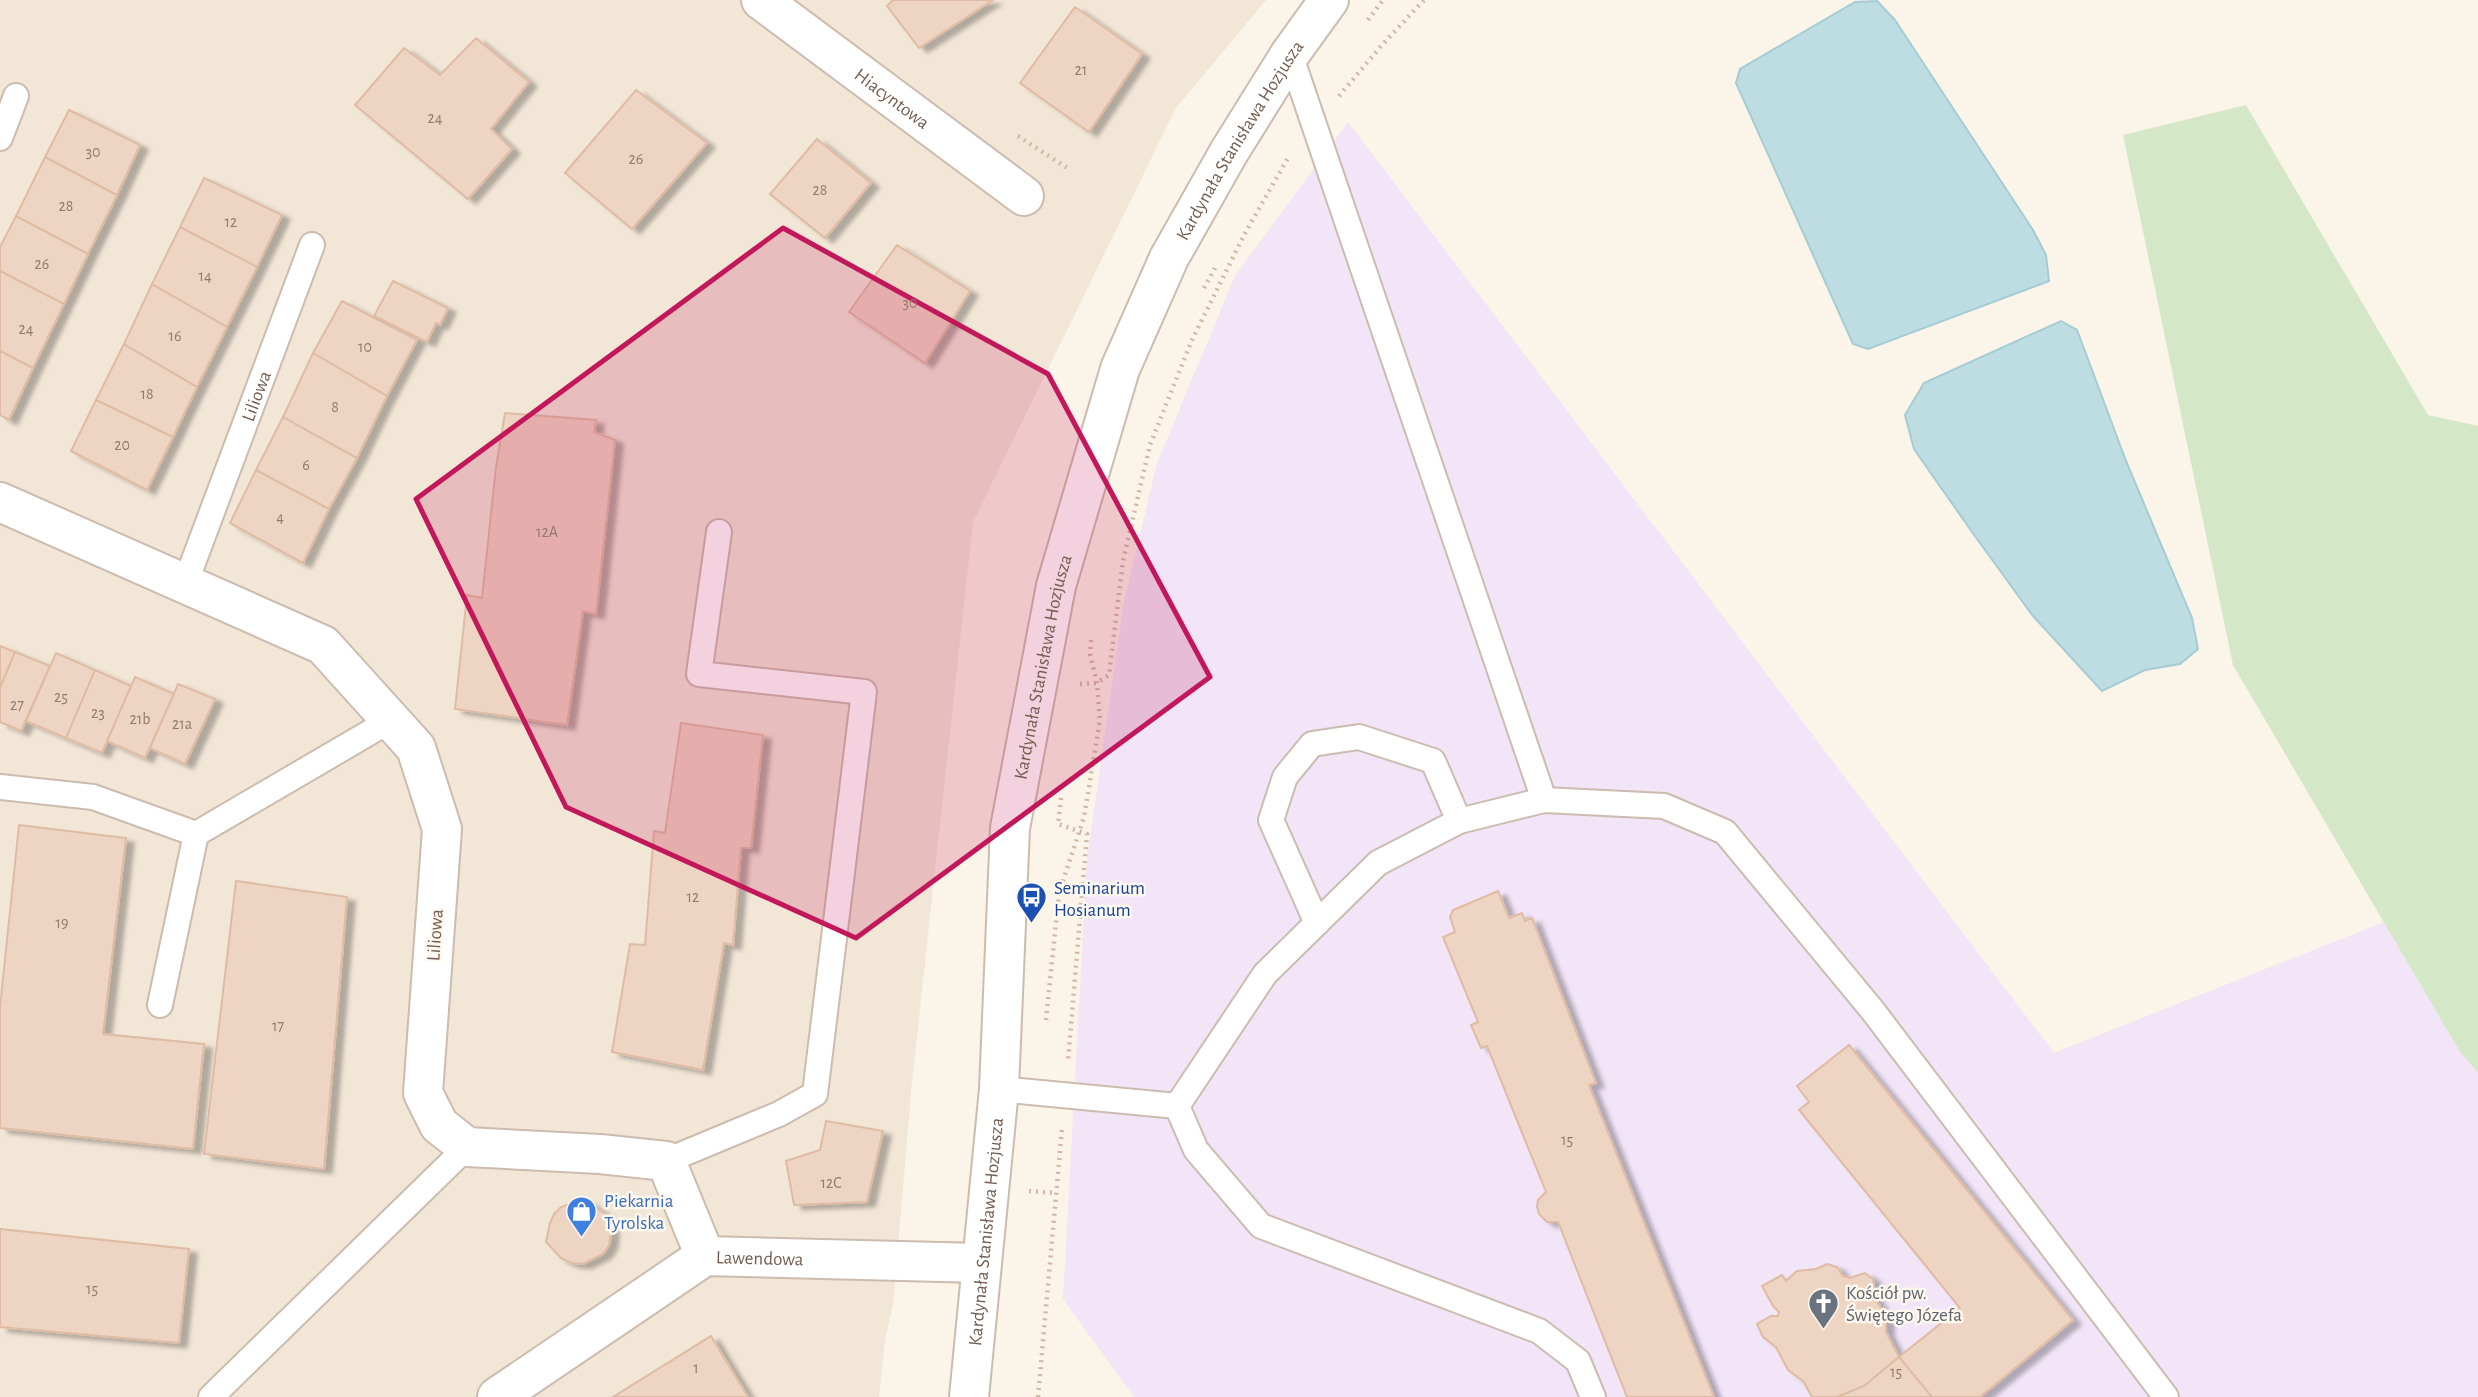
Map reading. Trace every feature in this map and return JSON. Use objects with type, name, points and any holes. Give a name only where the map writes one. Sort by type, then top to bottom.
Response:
[{"type":"street","name":"Hiacyntowa","points":[[761,0],[1024,195]]},
{"type":"street","name":"Kardynała Stanisława Hozjusza","points":[[969,1397],[999,1089],[1010,828],[1056,586],[1120,369],[1169,258],[1229,152],[1290,54],[1329,0]]},
{"type":"street","name":"Liliowa","points":[[0,502],[323,645],[416,748],[442,829],[423,1093],[439,1125],[467,1147]]},
{"type":"street","points":[[467,1147],[600,1154],[666,1161],[705,1256]]},
{"type":"street","name":"Lawendowa","points":[[499,1396],[705,1256],[981,1263]]},
{"type":"lane","points":[[1290,54],[1544,800]]},
{"type":"lane","points":[[0,138],[16,96]]},
{"type":"lane","name":"Liliowa","points":[[185,584],[312,245]]},
{"type":"lane","points":[[666,1161],[779,1114],[816,1094],[864,692],[699,674],[719,532]]},
{"type":"lane","points":[[160,1005],[196,834],[391,720]]},
{"type":"lane","points":[[1317,923],[1271,820],[1285,778],[1312,744],[1359,737],[1433,761],[1460,821]]},
{"type":"lane","points":[[0,787],[93,797],[196,834]]},
{"type":"lane","points":[[1177,1105],[1265,974],[1378,863],[1460,821],[1544,800],[1664,806],[1725,832],[1873,1011],[2166,1397]]},
{"type":"lane","points":[[999,1089],[1177,1105]]},
{"type":"lane","points":[[1177,1105],[1196,1150],[1261,1226],[1539,1331],[1578,1361],[1593,1397]]},
{"type":"lane","points":[[211,1397],[467,1147]]},
{"type":"path","points":[[1366,22],[1383,0]]},
{"type":"path","points":[[1074,684],[1097,683],[1109,675],[1123,561],[1150,445],[1191,342],[1244,235],[1294,146],[1315,126],[1382,45],[1424,0]]},
{"type":"path","points":[[1202,293],[1220,257]]},
{"type":"path","points":[[1046,1026],[1059,892],[1084,817],[1100,720],[1097,683],[1090,654],[1091,630]]},
{"type":"path","points":[[1038,1397],[1087,834],[1058,824],[1062,786]]},
{"type":"path","points":[[1030,1201],[1032,1179]]},
{"type":"highlighted area","points":[[783,228],[1048,374],[1210,677],[856,938],[566,807],[416,499]]},
{"type":"shaded area","points":[[0,0],[1266,0],[1176,108],[973,522],[912,1082],[893,1305],[885,1339],[879,1397],[0,1397]]},
{"type":"shaded area","points":[[1348,122],[2054,1053],[2384,922],[2460,1052],[2478,1073],[2478,1397],[1134,1397],[1063,1299],[1087,860],[1123,606],[1157,463],[1235,276]]},
{"type":"green space","points":[[2246,105],[2428,415],[2478,426],[2478,1073],[2460,1052],[2233,665],[2123,135]]},
{"type":"water","points":[[1877,1],[1895,20],[2033,230],[2046,255],[2049,281],[1868,349],[1853,344],[1736,83],[1740,69],[1855,2]]},
{"type":"water","points":[[2061,321],[2077,330],[2126,461],[2192,618],[2198,649],[2180,664],[2145,670],[2102,691],[2033,616],[1972,532],[1914,449],[1905,415],[1924,383]]},
{"type":"building","points":[[893,0],[993,0],[919,48],[887,6]]},
{"type":"building","points":[[1075,7],[1142,54],[1089,132],[1020,83]]},
{"type":"building","points":[[476,38],[529,82],[491,129],[512,149],[468,199],[355,105],[404,48],[440,75]]},
{"type":"building","points":[[636,90],[707,143],[632,229],[565,173]]},
{"type":"building","points":[[69,110],[140,145],[117,195],[45,157]]},
{"type":"building","points":[[817,139],[871,183],[825,238],[770,194]]},
{"type":"building","points":[[45,157],[117,195],[88,254],[16,216]]},
{"type":"building","points":[[204,178],[282,215],[257,267],[180,227]]},
{"type":"building","points":[[16,216],[88,254],[64,304],[0,271],[0,247]]},
{"type":"building","points":[[180,227],[257,267],[227,327],[152,284]]},
{"type":"building","points":[[897,245],[970,291],[925,363],[849,312]]},
{"type":"building","points":[[0,271],[64,304],[33,368],[0,351]]},
{"type":"building","points":[[393,281],[448,308],[440,325],[436,323],[427,342],[374,316]]},
{"type":"building","points":[[152,284],[227,327],[197,387],[124,344]]},
{"type":"building","points":[[342,301],[417,340],[387,396],[313,353]]},
{"type":"building","points":[[124,344],[197,387],[173,437],[96,400]]},
{"type":"building","points":[[0,351],[33,368],[9,420],[0,415]]},
{"type":"building","points":[[313,353],[387,396],[357,458],[283,417]]},
{"type":"building","points":[[96,400],[173,437],[147,490],[71,451]]},
{"type":"building","points":[[505,413],[596,420],[594,432],[615,440],[596,614],[583,611],[567,725],[455,709],[467,595],[482,598],[496,467]]},
{"type":"building","points":[[283,417],[357,458],[329,509],[256,470]]},
{"type":"building","points":[[256,470],[329,509],[303,563],[230,523]]},
{"type":"building","points":[[0,646],[15,652],[0,688]]},
{"type":"building","points":[[15,652],[50,666],[21,731],[0,722],[0,688]]},
{"type":"building","points":[[56,653],[95,670],[66,738],[26,721]]},
{"type":"building","points":[[95,670],[131,686],[102,753],[66,738]]},
{"type":"building","points":[[135,677],[174,694],[145,758],[107,741]]},
{"type":"building","points":[[178,684],[215,699],[185,764],[150,748]]},
{"type":"building","points":[[681,723],[763,735],[751,848],[741,848],[733,945],[724,943],[703,1070],[612,1052],[630,944],[645,945],[654,831],[665,833]]},
{"type":"building","points":[[19,825],[126,838],[103,1034],[204,1044],[193,1149],[0,1128],[0,1007]]},
{"type":"building","points":[[236,881],[347,897],[324,1169],[204,1154]]},
{"type":"building","points":[[1498,891],[1509,918],[1522,913],[1525,921],[1532,918],[1596,1083],[1589,1085],[1714,1397],[1627,1397],[1558,1222],[1547,1222],[1539,1214],[1538,1200],[1546,1192],[1487,1046],[1481,1048],[1471,1025],[1478,1022],[1443,937],[1455,932],[1450,917],[1453,910]]},
{"type":"building","points":[[1849,1045],[2073,1320],[1980,1397],[1932,1397],[1899,1357],[1960,1308],[1799,1110],[1809,1102],[1797,1086]]},
{"type":"building","points":[[826,1121],[883,1131],[867,1202],[794,1205],[786,1161],[820,1150]]},
{"type":"building","points":[[579,1201],[589,1202],[605,1214],[611,1234],[609,1245],[603,1254],[583,1264],[562,1259],[546,1242],[554,1214],[561,1207]]},
{"type":"building","points":[[0,1229],[189,1249],[179,1343],[0,1327]]},
{"type":"building","name":"Kościół pw. Świętego Józefa","points":[[1827,1264],[1837,1267],[1843,1276],[1850,1278],[1865,1273],[1873,1279],[1875,1298],[1886,1317],[1886,1332],[1899,1357],[1864,1386],[1837,1397],[1812,1397],[1803,1381],[1788,1370],[1776,1347],[1763,1337],[1757,1324],[1771,1316],[1778,1316],[1779,1312],[1762,1286],[1782,1275],[1786,1281],[1797,1271],[1816,1269]]},
{"type":"building","points":[[711,1336],[748,1397],[613,1397]]},
{"type":"building","points":[[1899,1357],[1932,1397],[1837,1397],[1864,1386]]},
{"type":"place","name":"Seminarium Hosianum","points":[[1031,925]]},
{"type":"place","name":"Piekarnia Tyrolska","points":[[581,1238]]},
{"type":"place","name":"Kościół pw. Świętego Józefa","points":[[1823,1330]]}]
